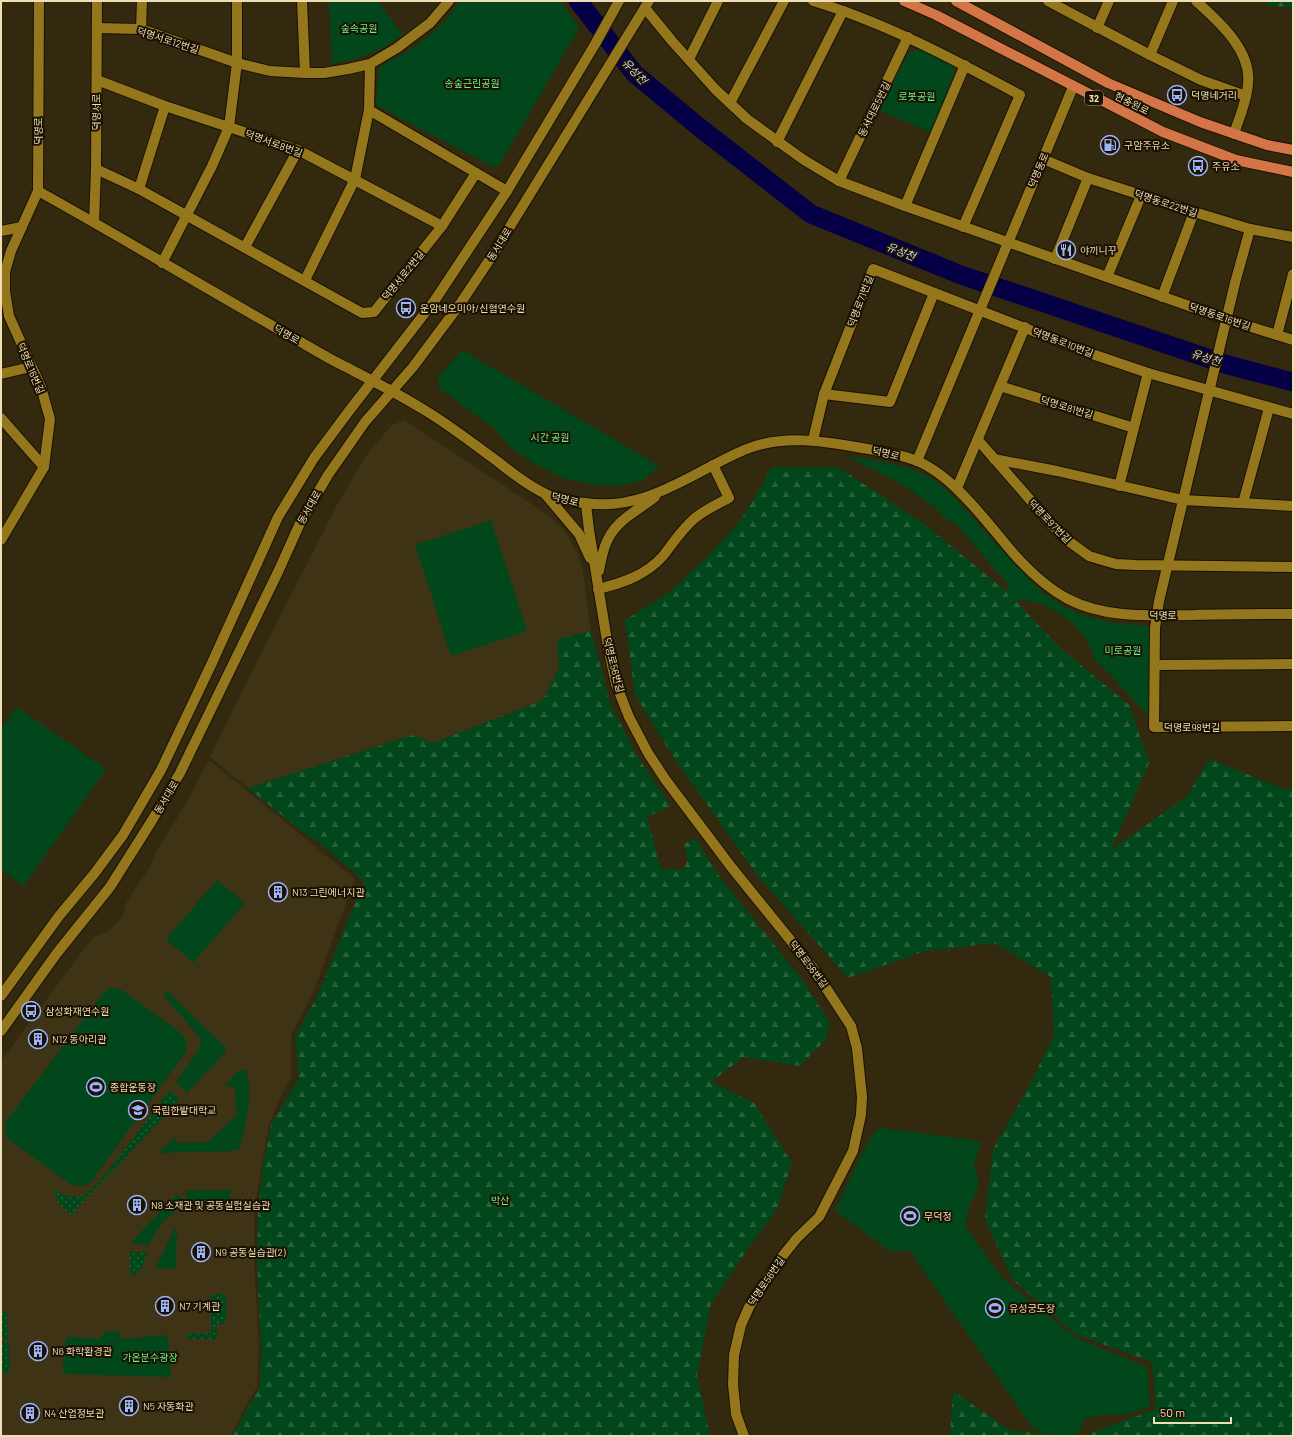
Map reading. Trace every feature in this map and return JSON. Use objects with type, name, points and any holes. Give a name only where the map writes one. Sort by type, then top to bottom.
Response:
[{"type":"main road","name":"현충원로","points":[[904,1],[1163,132],[1236,160],[1293,172]]},
{"type":"main road","name":"현충원로","points":[[956,1],[1108,83],[1200,122],[1267,144],[1293,150]]},
{"type":"street","name":"덕명로","points":[[39,1],[38,192],[94,222],[162,263],[422,408],[517,476],[546,494],[558,499],[586,504],[602,505],[639,500],[660,492],[745,450],[766,443],[788,440],[813,440],[885,452],[917,461],[932,470],[956,488],[1028,569],[1050,589],[1070,600],[1095,609],[1117,614],[1293,614]]},
{"type":"street","name":"덕명서로","points":[[94,222],[96,169],[97,1]]},
{"type":"street","points":[[141,29],[142,1]]},
{"type":"street","points":[[162,263],[212,166],[229,127],[237,63],[237,1]]},
{"type":"street","points":[[302,1],[305,73]]},
{"type":"street","name":"덕명서로12번길","points":[[97,28],[141,29],[237,63],[270,71],[324,73],[348,70],[370,64],[397,48],[430,23],[449,1]]},
{"type":"street","name":"동서대로","points":[[1,996],[60,916],[123,835],[161,770],[211,665],[278,517],[314,458],[435,300],[507,191],[594,46],[619,1]]},
{"type":"street","points":[[689,59],[718,1]]},
{"type":"street","points":[[730,103],[784,1]]},
{"type":"street","points":[[814,1],[908,37],[1020,94],[963,227]]},
{"type":"street","points":[[1048,1],[1097,28],[1201,80],[1246,96]]},
{"type":"street","points":[[1097,28],[1109,1]]},
{"type":"street","points":[[1150,55],[1173,1]]},
{"type":"street","points":[[1196,1],[1227,30],[1243,58],[1248,72],[1246,96],[1234,134]]},
{"type":"street","points":[[646,7],[672,41],[715,89],[747,119],[804,160],[839,181],[1008,242]]},
{"type":"street","name":"동서대로","points":[[1,1031],[57,953],[110,887],[180,773],[278,572],[301,521],[328,475],[348,444],[365,422],[413,367],[490,259],[646,7]]},
{"type":"street","points":[[777,142],[843,11]]},
{"type":"street","name":"동서대로5번길","points":[[839,181],[908,37]]},
{"type":"street","points":[[305,280],[354,179],[369,110],[370,64]]},
{"type":"street","points":[[905,206],[965,65]]},
{"type":"street","name":"덕명서로8번길","points":[[97,80],[165,106],[298,150],[442,226]]},
{"type":"street","name":"덕명동로","points":[[981,307],[1073,87]]},
{"type":"street","points":[[139,189],[165,106]]},
{"type":"street","points":[[369,110],[507,191]]},
{"type":"street","points":[[245,247],[298,150]]},
{"type":"street","name":"덕명동로22번길","points":[[1043,159],[1088,178],[1141,196],[1250,229],[1293,237]]},
{"type":"street","name":"덕명서로2번길","points":[[96,169],[139,189],[362,313],[374,312],[442,226],[476,173]]},
{"type":"street","points":[[1055,259],[1088,178]]},
{"type":"street","name":"덕명로16번길","points":[[1,540],[44,467],[50,419],[41,388],[9,316],[5,291],[5,272],[11,251],[38,192]]},
{"type":"street","points":[[1107,278],[1141,196]]},
{"type":"street","points":[[1162,297],[1194,212]]},
{"type":"street","points":[[1,231],[22,227]]},
{"type":"street","points":[[1156,615],[1226,319],[1250,229]]},
{"type":"street","name":"덕명동로16번길","points":[[1008,242],[1162,297],[1293,340]]},
{"type":"street","name":"덕명로71번길","points":[[813,440],[824,394],[873,269],[934,293],[981,307]]},
{"type":"street","points":[[1278,335],[1293,274]]},
{"type":"street","points":[[824,394],[890,402],[934,293]]},
{"type":"street","points":[[917,461],[981,307]]},
{"type":"street","name":"덕명동로10번길","points":[[981,307],[1025,327],[1092,354],[1148,373],[1210,387],[1269,408],[1293,414]]},
{"type":"street","points":[[956,488],[978,440],[1025,327]]},
{"type":"street","points":[[1,374],[31,367]]},
{"type":"street","points":[[1119,486],[1148,373]]},
{"type":"street","name":"덕명로81번길","points":[[1000,386],[1134,428]]},
{"type":"street","points":[[1243,504],[1269,408]]},
{"type":"street","points":[[1,418],[44,467]]},
{"type":"street","name":"덕명로97번길","points":[[978,440],[1052,525],[1067,540],[1089,556],[1116,564],[1293,567]]},
{"type":"street","points":[[994,459],[1183,500],[1293,506]]},
{"type":"street","points":[[598,585],[619,584],[635,577],[651,567],[694,519],[710,508],[729,498],[713,465]]},
{"type":"street","points":[[598,585],[605,543],[612,531],[627,516],[645,506],[660,492]]},
{"type":"street","points":[[546,494],[579,534],[589,554],[598,585]]},
{"type":"street","name":"덕명로56번길","points":[[586,504],[598,585],[616,684],[630,717],[648,753],[665,779],[732,868],[813,968],[851,1026],[857,1048],[862,1097],[861,1115],[853,1151],[819,1216],[797,1238],[781,1258],[750,1305],[741,1325],[734,1355],[733,1384],[736,1414],[744,1436]]},
{"type":"street","name":"덕명로98번길","points":[[1156,615],[1154,727],[1293,726]]},
{"type":"street","points":[[1155,664],[1293,664]]},
{"type":"shaded area","points":[[404,420],[538,508],[553,519],[566,533],[578,554],[583,571],[591,631],[557,639],[559,668],[544,700],[433,743],[413,735],[248,788],[210,757],[336,507],[365,457],[391,426]]},
{"type":"shaded area","name":"국립한밭대학교","points":[[209,760],[355,879],[312,996],[291,1035],[291,1077],[269,1124],[254,1212],[254,1261],[259,1347],[257,1387],[231,1436],[1,1436],[1,1061],[93,937],[108,932],[123,916],[127,901],[150,867],[157,850],[185,805]]},
{"type":"green space","name":"숲속공원","points":[[329,1],[377,1],[403,35],[385,47],[358,58],[332,64]]},
{"type":"green space","name":"송숲근린공원","points":[[459,1],[561,1],[579,28],[500,164],[493,167],[376,105],[379,67],[402,55],[424,40],[444,22]]},
{"type":"green space","points":[[1266,1],[1293,1],[1293,7],[1270,6]]},
{"type":"green space","name":"로봇공원","points":[[919,49],[953,66],[954,74],[930,132],[880,111],[908,53]]},
{"type":"green space","name":"시간 공원","points":[[462,350],[659,466],[642,481],[615,486],[591,484],[566,479],[535,464],[509,446],[495,429],[439,388],[438,377]]},
{"type":"green space","name":"미로공원","points":[[846,456],[890,463],[911,469],[931,478],[952,495],[1042,592],[1064,607],[1088,617],[1113,623],[1147,626],[1150,629],[1150,717],[1093,657],[1085,638],[1069,621],[1060,614],[1039,603],[1008,600],[1007,583],[956,524],[945,519],[936,508],[898,482]]},
{"type":"green space","points":[[772,467],[838,467],[924,524],[1005,590],[1059,647],[1129,705],[1149,763],[1111,850],[1186,797],[1210,759],[1288,791],[1293,786],[1293,1436],[1083,1436],[1156,1409],[1152,1362],[1077,1335],[1012,1279],[985,1219],[993,1149],[1026,1092],[1054,1035],[1051,977],[994,943],[922,952],[848,978],[758,876],[678,764],[635,695],[625,620],[670,592],[712,552],[741,520]]},
{"type":"green space","points":[[491,520],[527,631],[451,656],[415,545]]},
{"type":"green space","name":"박산","points":[[591,631],[611,706],[638,757],[671,806],[647,817],[661,869],[684,869],[688,859],[684,844],[695,838],[719,876],[804,982],[830,1023],[825,1040],[800,1066],[744,1057],[711,1082],[754,1103],[792,1163],[777,1209],[751,1244],[711,1304],[697,1375],[710,1436],[232,1436],[260,1387],[261,1347],[257,1260],[258,1213],[263,1167],[271,1125],[299,1078],[295,1036],[317,997],[364,881],[323,846],[300,830],[248,788],[413,735],[433,743],[543,700],[559,668],[557,639]]},
{"type":"green space","points":[[17,707],[106,769],[24,886],[1,870],[1,729]]},
{"type":"green space","points":[[217,880],[245,903],[193,963],[166,939]]},
{"type":"green space","name":"종합운동장","points":[[110,988],[120,989],[180,1032],[186,1041],[187,1049],[90,1183],[80,1187],[69,1183],[9,1140],[5,1132],[5,1123],[103,993]]},
{"type":"green space","points":[[167,991],[226,1048],[226,1052],[187,1093],[176,1082],[198,1051],[201,1039],[164,996],[164,992]]},
{"type":"green space","points":[[243,1070],[246,1071],[248,1081],[249,1100],[240,1149],[232,1151],[159,1153],[174,1138],[179,1143],[208,1142],[237,1115],[235,1088],[225,1085],[237,1072]]},
{"type":"green space","points":[[170,1090],[180,1100],[71,1215],[58,1203],[53,1189],[67,1196],[82,1197],[89,1192],[103,1177]]},
{"type":"green space","name":"유성궁도장","points":[[879,1128],[981,1141],[974,1164],[979,1184],[975,1196],[969,1206],[965,1226],[1002,1278],[1078,1339],[1147,1367],[1150,1407],[1129,1414],[1104,1415],[1085,1418],[1082,1427],[1075,1436],[1050,1436],[1032,1427],[910,1251],[889,1251],[835,1210],[864,1150],[873,1134]]},
{"type":"green space","points":[[186,1190],[231,1190],[229,1206],[196,1205],[186,1207]]},
{"type":"green space","points":[[177,1194],[181,1198],[180,1208],[162,1224],[149,1245],[135,1244],[132,1241]]},
{"type":"green space","points":[[175,1228],[177,1228],[176,1268],[155,1269]]},
{"type":"green space","points":[[130,1252],[147,1252],[142,1267],[139,1271],[130,1276]]},
{"type":"green space","points":[[211,1294],[226,1294],[226,1324],[217,1324],[217,1339],[186,1339],[186,1334],[211,1333]]},
{"type":"green space","points":[[1,1312],[5,1312],[7,1314],[8,1339],[1,1339]]},
{"type":"green space","name":"가온분수광장","points":[[119,1331],[122,1339],[168,1335],[171,1377],[66,1374],[63,1370],[64,1344],[67,1337],[100,1339],[104,1332]]},
{"type":"green space","points":[[9,1341],[10,1372],[1,1372],[1,1342]]},
{"type":"green space","points":[[953,1391],[1009,1430],[1068,1436],[950,1436]]},
{"type":"waterway","name":"유성천","points":[[578,1],[635,74],[699,127],[811,214],[961,275],[1228,365],[1293,382]]},
{"type":"place","name":"덕명네거리","points":[[1177,95]]},
{"type":"place","name":"구암주유소","points":[[1110,145]]},
{"type":"place","name":"주유소","points":[[1198,166]]},
{"type":"place","name":"야끼니꾸","points":[[1066,250]]},
{"type":"place","name":"운암네오미아/신협연수원","points":[[406,308]]},
{"type":"place","name":"N13 그린에너지관","points":[[278,892]]},
{"type":"place","name":"삼성화재연수원","points":[[31,1011]]},
{"type":"place","name":"N12 동아리관","points":[[38,1039]]},
{"type":"place","name":"종합운동장","points":[[96,1087]]},
{"type":"place","name":"국립한밭대학교","points":[[138,1110]]},
{"type":"place","name":"N8 소재관 및 공동실험실습관","points":[[137,1205]]},
{"type":"place","name":"무덕정","points":[[910,1216]]},
{"type":"place","name":"N9 공동실습관(2)","points":[[201,1252]]},
{"type":"place","name":"N7 기계관","points":[[165,1306]]},
{"type":"place","name":"유성궁도장","points":[[995,1308]]},
{"type":"place","name":"N6 화학환경관","points":[[38,1351]]},
{"type":"place","name":"N5 자동화관","points":[[129,1406]]},
{"type":"place","name":"N4 산업정보관","points":[[30,1413]]}]
